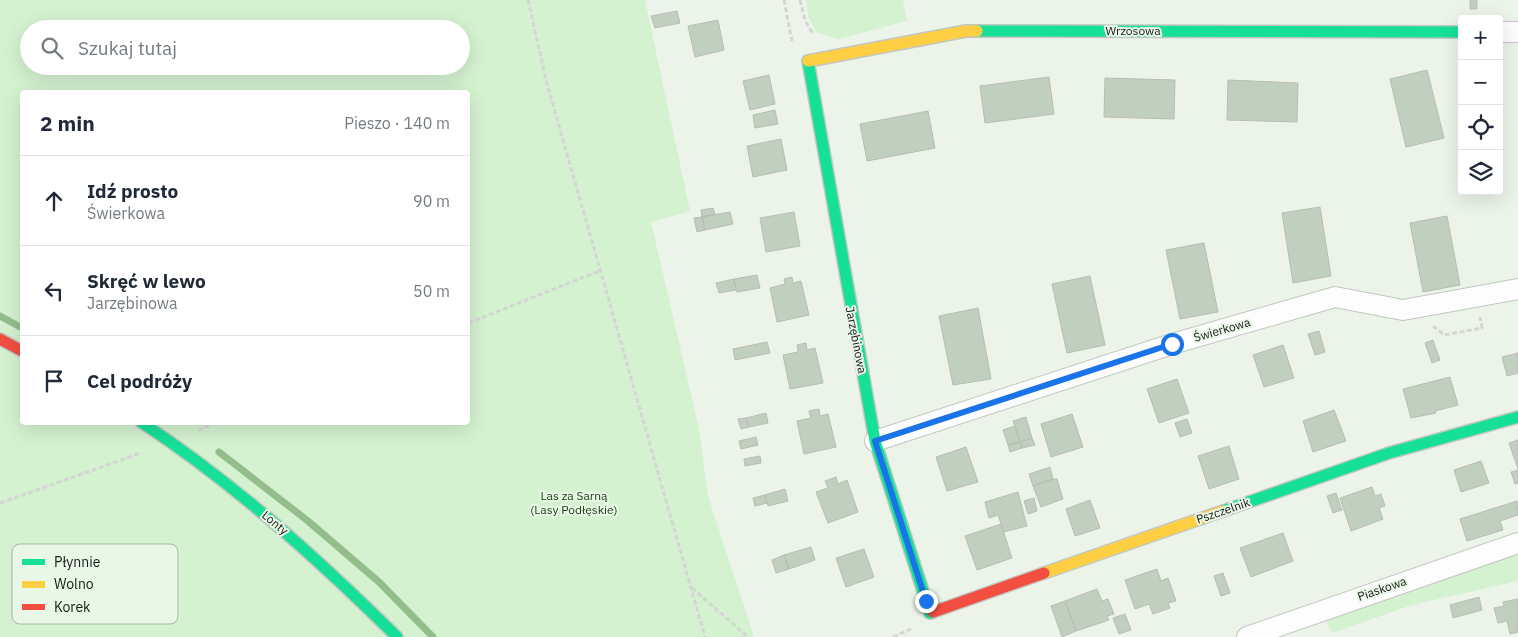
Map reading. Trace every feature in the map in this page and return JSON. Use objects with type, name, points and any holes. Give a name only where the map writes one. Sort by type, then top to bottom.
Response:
[{"type":"street","name":"Wrzosowa","points":[[807,61],[966,31],[1458,32]]},
{"type":"street","points":[[1503,32],[1518,32]]},
{"type":"street","name":"Jarzębinowa","points":[[807,61],[853,327],[875,441],[930,613]]},
{"type":"street","name":"Świerkowa","points":[[875,441],[1172,344],[1335,296],[1403,310],[1518,289]]},
{"type":"street","points":[[0,339],[20,350]]},
{"type":"street","name":"Pszczelnik","points":[[930,613],[1389,453],[1518,417]]},
{"type":"street","name":"Lonty","points":[[146,425],[173,442],[281,527],[397,637]]},
{"type":"street","name":"Piaskowa","points":[[1247,637],[1518,543]]},
{"type":"path","points":[[528,0],[547,84],[602,270],[705,637]]},
{"type":"path","points":[[800,0],[805,20],[812,34],[820,40],[824,58]]},
{"type":"path","points":[[470,322],[602,270]]},
{"type":"path","points":[[1430,323],[1444,335],[1482,328],[1476,297]]},
{"type":"path","points":[[0,503],[173,442]]},
{"type":"path","points":[[690,587],[748,637]]},
{"type":"green space","name":"Las za Sarną (Lasy Podłęskie)","points":[[0,0],[645,0],[690,211],[651,222],[699,429],[708,496],[754,637],[0,637]]},
{"type":"green space","points":[[806,0],[903,0],[907,21],[838,39],[816,32],[808,16]]},
{"type":"green space","points":[[1518,550],[1518,581],[1412,605],[1332,633],[1324,616]]},
{"type":"building","points":[[1470,0],[1477,0],[1477,9],[1470,9]]},
{"type":"building","points":[[677,11],[680,23],[655,28],[651,16]]},
{"type":"building","points":[[718,20],[724,50],[695,57],[688,26]]},
{"type":"building","points":[[1427,70],[1444,138],[1406,147],[1390,79]]},
{"type":"building","points":[[769,75],[775,104],[750,110],[743,81]]},
{"type":"building","points":[[1049,77],[1054,114],[985,123],[980,86]]},
{"type":"building","points":[[1105,78],[1175,80],[1174,119],[1104,117]]},
{"type":"building","points":[[1228,80],[1298,83],[1297,122],[1227,120]]},
{"type":"building","points":[[775,110],[778,124],[755,128],[753,115]]},
{"type":"building","points":[[928,111],[935,148],[867,161],[860,124]]},
{"type":"building","points":[[781,139],[787,170],[753,177],[747,146]]},
{"type":"building","points":[[1320,207],[1331,276],[1293,283],[1282,213]]},
{"type":"building","points":[[713,208],[715,214],[702,217],[701,210]]},
{"type":"building","points":[[730,212],[733,224],[705,230],[702,217]]},
{"type":"building","points":[[794,212],[800,246],[766,252],[760,218]]},
{"type":"building","points":[[1447,216],[1460,285],[1423,292],[1410,223]]},
{"type":"building","points":[[702,217],[705,230],[697,232],[694,218]]},
{"type":"building","points":[[1204,243],[1218,312],[1180,319],[1166,250]]},
{"type":"building","points":[[757,275],[760,288],[737,292],[734,279]]},
{"type":"building","points":[[1090,276],[1105,345],[1067,353],[1052,284]]},
{"type":"building","points":[[792,277],[793,283],[801,281],[809,315],[777,322],[770,288],[785,284],[784,279]]},
{"type":"building","points":[[734,279],[736,290],[719,293],[716,283]]},
{"type":"building","points":[[978,308],[991,379],[953,385],[939,316]]},
{"type":"building","points":[[1319,331],[1325,352],[1315,355],[1308,334]]},
{"type":"building","points":[[1433,340],[1440,360],[1432,363],[1425,343]]},
{"type":"building","points":[[767,342],[770,353],[735,360],[733,349]]},
{"type":"building","points":[[806,343],[807,350],[815,348],[823,383],[790,389],[783,355],[798,352],[797,345]]},
{"type":"building","points":[[1283,345],[1294,378],[1264,387],[1253,355]]},
{"type":"building","points":[[1518,353],[1518,373],[1507,376],[1502,357]]},
{"type":"building","points":[[1450,377],[1458,405],[1435,411],[1436,413],[1411,418],[1403,389]]},
{"type":"building","points":[[1177,379],[1189,413],[1159,423],[1147,389]]},
{"type":"building","points":[[819,409],[820,416],[828,414],[836,447],[804,454],[797,421],[811,418],[809,411]]},
{"type":"building","points":[[1334,410],[1346,441],[1313,452],[1303,421]]},
{"type":"building","points":[[766,413],[768,423],[749,427],[746,418]]},
{"type":"building","points":[[1072,414],[1083,447],[1051,457],[1041,424]]},
{"type":"building","points":[[1026,417],[1032,438],[1020,442],[1013,421]]},
{"type":"building","points":[[746,418],[749,427],[741,429],[738,419]]},
{"type":"building","points":[[1187,419],[1192,433],[1180,437],[1175,423]]},
{"type":"building","points":[[1015,426],[1020,442],[1008,445],[1003,430]]},
{"type":"building","points":[[756,437],[758,445],[741,449],[739,441]]},
{"type":"building","points":[[1032,438],[1035,445],[1022,448],[1020,442]]},
{"type":"building","points":[[1518,440],[1518,469],[1509,443]]},
{"type":"building","points":[[1020,442],[1022,448],[1010,452],[1008,445]]},
{"type":"building","points":[[1229,446],[1239,479],[1209,489],[1198,456]]},
{"type":"building","points":[[966,447],[978,482],[947,491],[936,457]]},
{"type":"building","points":[[760,456],[761,463],[745,466],[744,459]]},
{"type":"building","points":[[1481,461],[1489,483],[1461,492],[1454,470]]},
{"type":"building","points":[[1050,467],[1053,479],[1033,486],[1029,474]]},
{"type":"building","points":[[1518,470],[1518,483],[1515,484],[1511,472]]},
{"type":"building","points":[[836,477],[838,484],[847,480],[858,512],[828,523],[816,492],[828,488],[825,481]]},
{"type":"building","points":[[1057,479],[1063,499],[1041,507],[1033,486]]},
{"type":"building","points":[[1372,487],[1375,496],[1381,494],[1385,506],[1379,508],[1383,519],[1351,531],[1340,498]]},
{"type":"building","points":[[785,489],[788,501],[768,506],[765,495]]},
{"type":"building","points":[[1018,492],[1027,526],[1004,532],[998,515],[989,518],[985,502]]},
{"type":"building","points":[[1336,493],[1342,510],[1333,513],[1327,496]]},
{"type":"building","points":[[765,495],[767,503],[755,506],[753,498]]},
{"type":"building","points":[[1034,498],[1037,511],[1028,514],[1024,501]]},
{"type":"building","points":[[1090,500],[1100,528],[1075,536],[1066,509]]},
{"type":"building","points":[[1517,501],[1518,515],[1500,521],[1503,530],[1467,541],[1460,519]]},
{"type":"building","points":[[1001,524],[1012,558],[977,570],[965,536]]},
{"type":"building","points":[[1283,533],[1293,561],[1251,577],[1240,548]]},
{"type":"building","points":[[811,547],[815,560],[789,569],[784,555]]},
{"type":"building","points":[[864,549],[874,577],[846,587],[836,558]]},
{"type":"building","points":[[784,555],[789,569],[776,573],[772,560]]},
{"type":"building","points":[[1157,569],[1161,581],[1168,578],[1176,601],[1168,603],[1170,608],[1153,614],[1149,604],[1135,609],[1125,580]]},
{"type":"building","points":[[1223,573],[1230,593],[1221,596],[1214,576]]},
{"type":"building","points":[[1097,589],[1102,601],[1108,599],[1114,614],[1107,616],[1109,620],[1076,631],[1065,601]]},
{"type":"building","points":[[1479,597],[1482,610],[1453,618],[1450,605]]},
{"type":"building","points":[[1518,599],[1518,632],[1510,634],[1507,621],[1498,623],[1494,608],[1504,606],[1503,602]]},
{"type":"building","points":[[1065,601],[1076,631],[1062,637],[1051,606]]},
{"type":"building","points":[[1125,614],[1131,630],[1119,634],[1113,618]]},
{"type":"waterway","points":[[0,316],[20,327]]},
{"type":"waterway","points":[[219,452],[308,521],[379,582],[433,637]]},
{"type":"traffic: fast","points":[[977,31],[1458,32]]},
{"type":"traffic: fast","points":[[808,61],[875,441],[930,613],[933,612]]},
{"type":"traffic: fast","points":[[1223,511],[1389,453],[1518,417]]},
{"type":"traffic: fast","points":[[145,425],[242,496],[306,551],[397,637]]},
{"type":"traffic: slow","points":[[808,61],[966,31],[977,31]]},
{"type":"traffic: slow","points":[[1044,573],[1223,511]]},
{"type":"traffic: jam","points":[[0,339],[20,350]]},
{"type":"traffic: jam","points":[[933,612],[1044,573]]},
{"type":"route","points":[[926,601],[875,441],[1172,344]]}]
